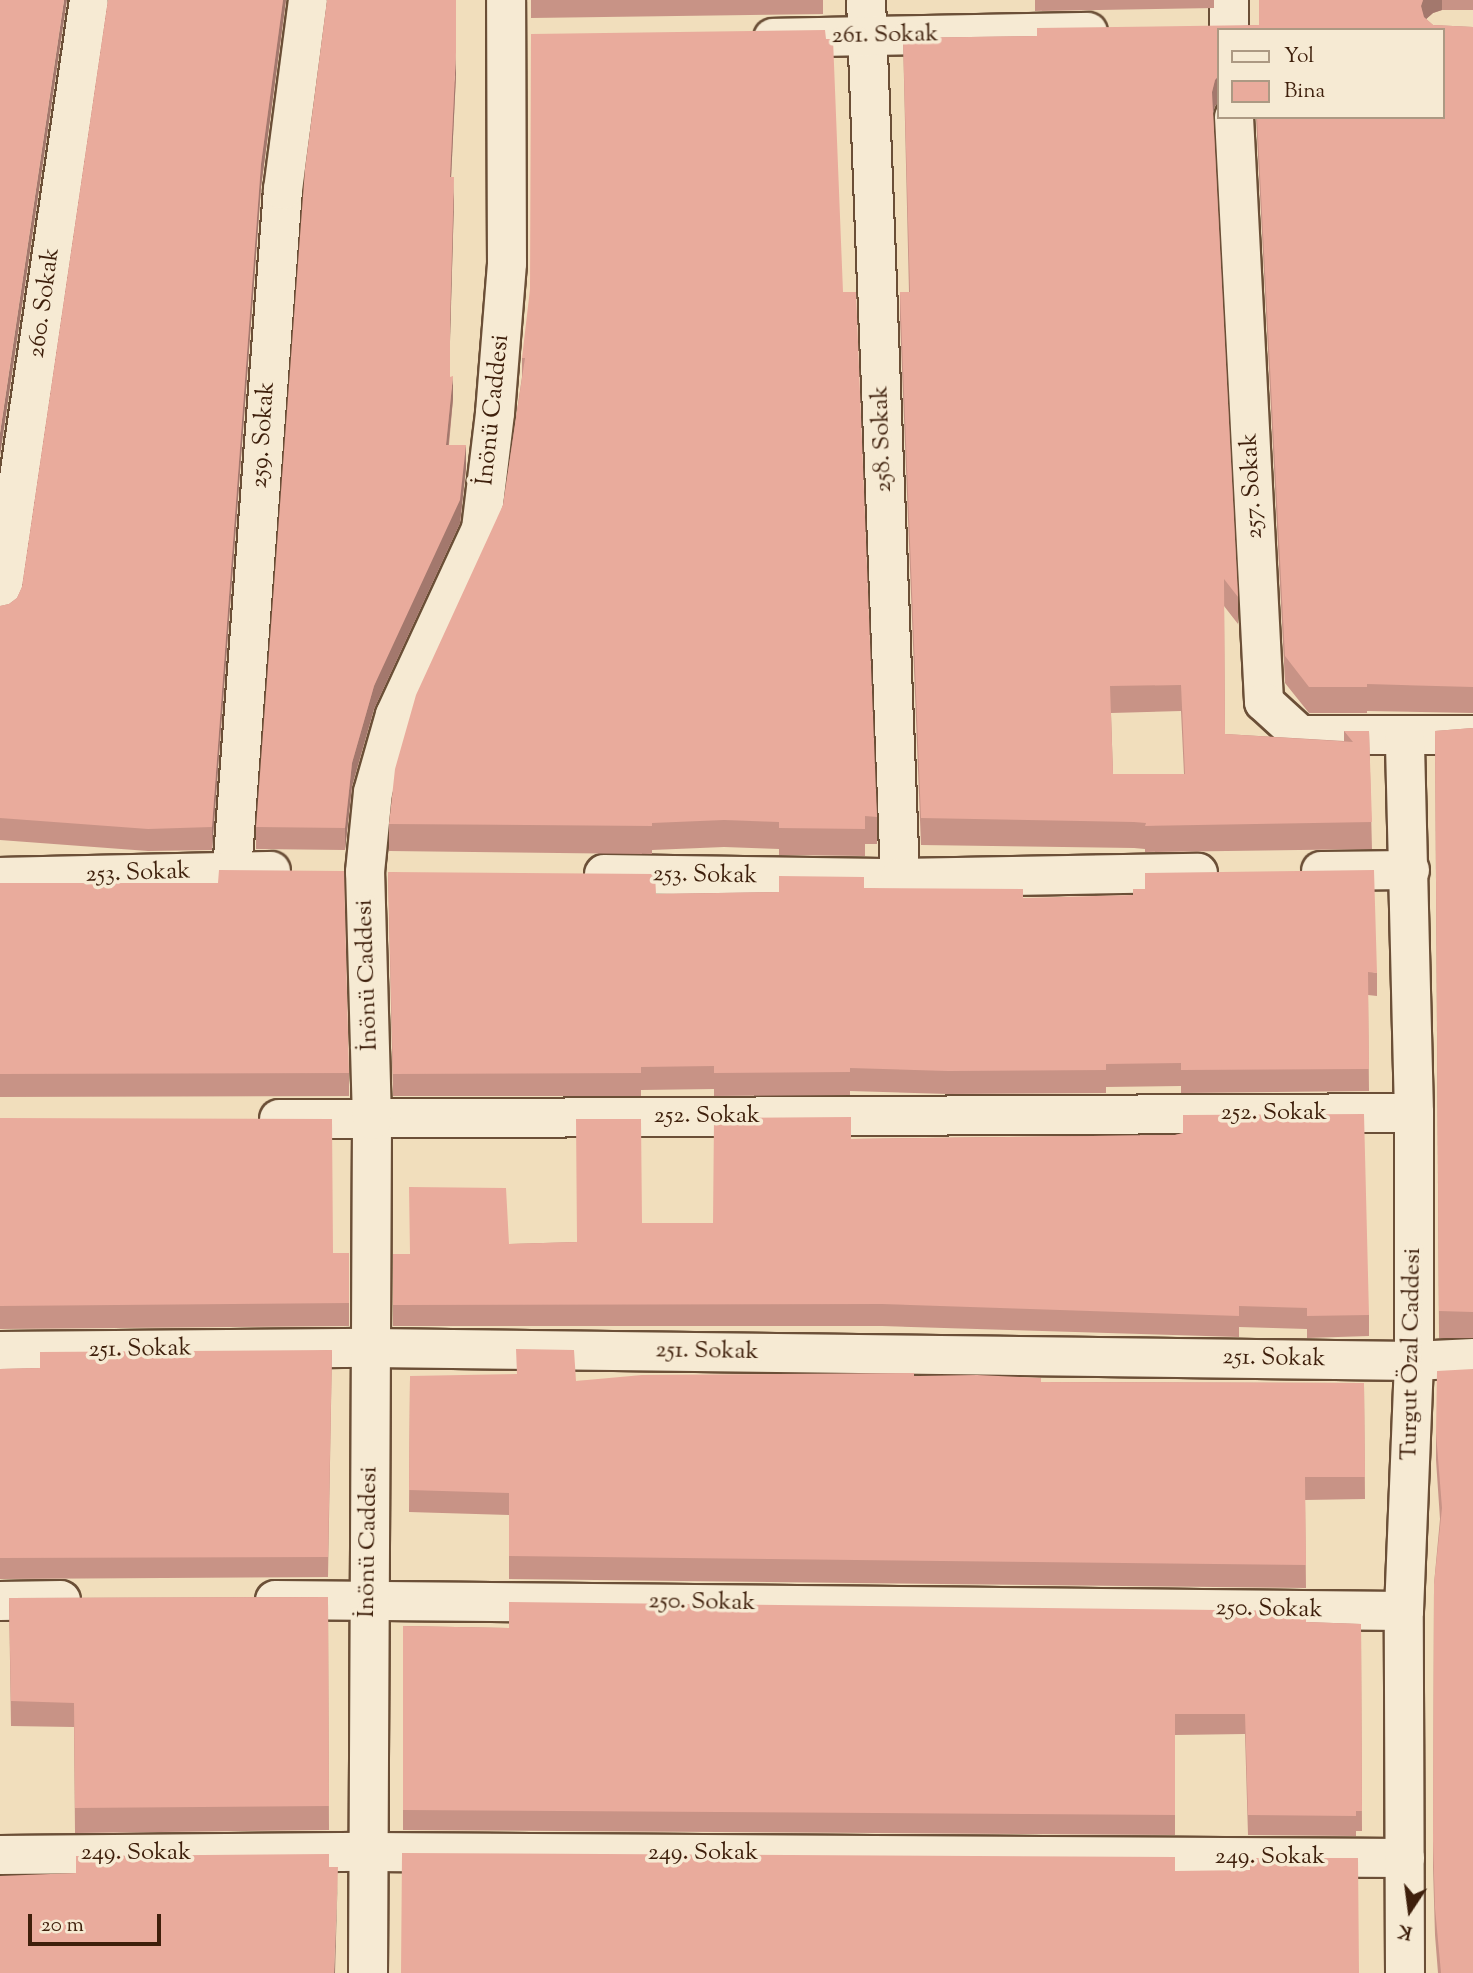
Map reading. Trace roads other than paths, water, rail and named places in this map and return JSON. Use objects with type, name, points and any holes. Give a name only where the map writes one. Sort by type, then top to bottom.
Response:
[{"type":"street","name":"260. Sokak","points":[[0,607],[89,0]]},
{"type":"street","name":"259. Sokak","points":[[232,871],[283,190],[308,0]]},
{"type":"street","name":"İnönü Caddesi","points":[[368,1973],[372,1120],[365,872],[373,792],[395,715],[481,528],[495,413],[508,263],[522,40],[506,0]]},
{"type":"street","points":[[1221,28],[1229,0]]},
{"type":"street","name":"261. Sokak","points":[[743,38],[867,18],[1124,32]]},
{"type":"street","name":"258. Sokak","points":[[867,18],[900,878]]},
{"type":"street","name":"257. Sokak","points":[[1234,119],[1264,702],[1300,734],[1473,735]]},
{"type":"street","name":"Turgut Özal Caddesi","points":[[1405,736],[1415,1113],[1414,1361],[1404,1611],[1405,1973]]},
{"type":"street","points":[[1286,872],[1410,870]]},
{"type":"street","name":"253. Sokak","points":[[0,877],[232,871],[406,872]]},
{"type":"street","name":"253. Sokak","points":[[571,874],[900,878],[1231,873]]},
{"type":"street","name":"252. Sokak","points":[[248,1119],[1415,1113]]},
{"type":"street","name":"251. Sokak","points":[[0,1351],[372,1348],[1414,1361],[1473,1359]]},
{"type":"street","name":"250. Sokak","points":[[245,1600],[368,1599],[1404,1611]]},
{"type":"street","points":[[0,1601],[95,1600]]},
{"type":"street","name":"249. Sokak","points":[[0,1856],[369,1852],[1405,1858]]}]
